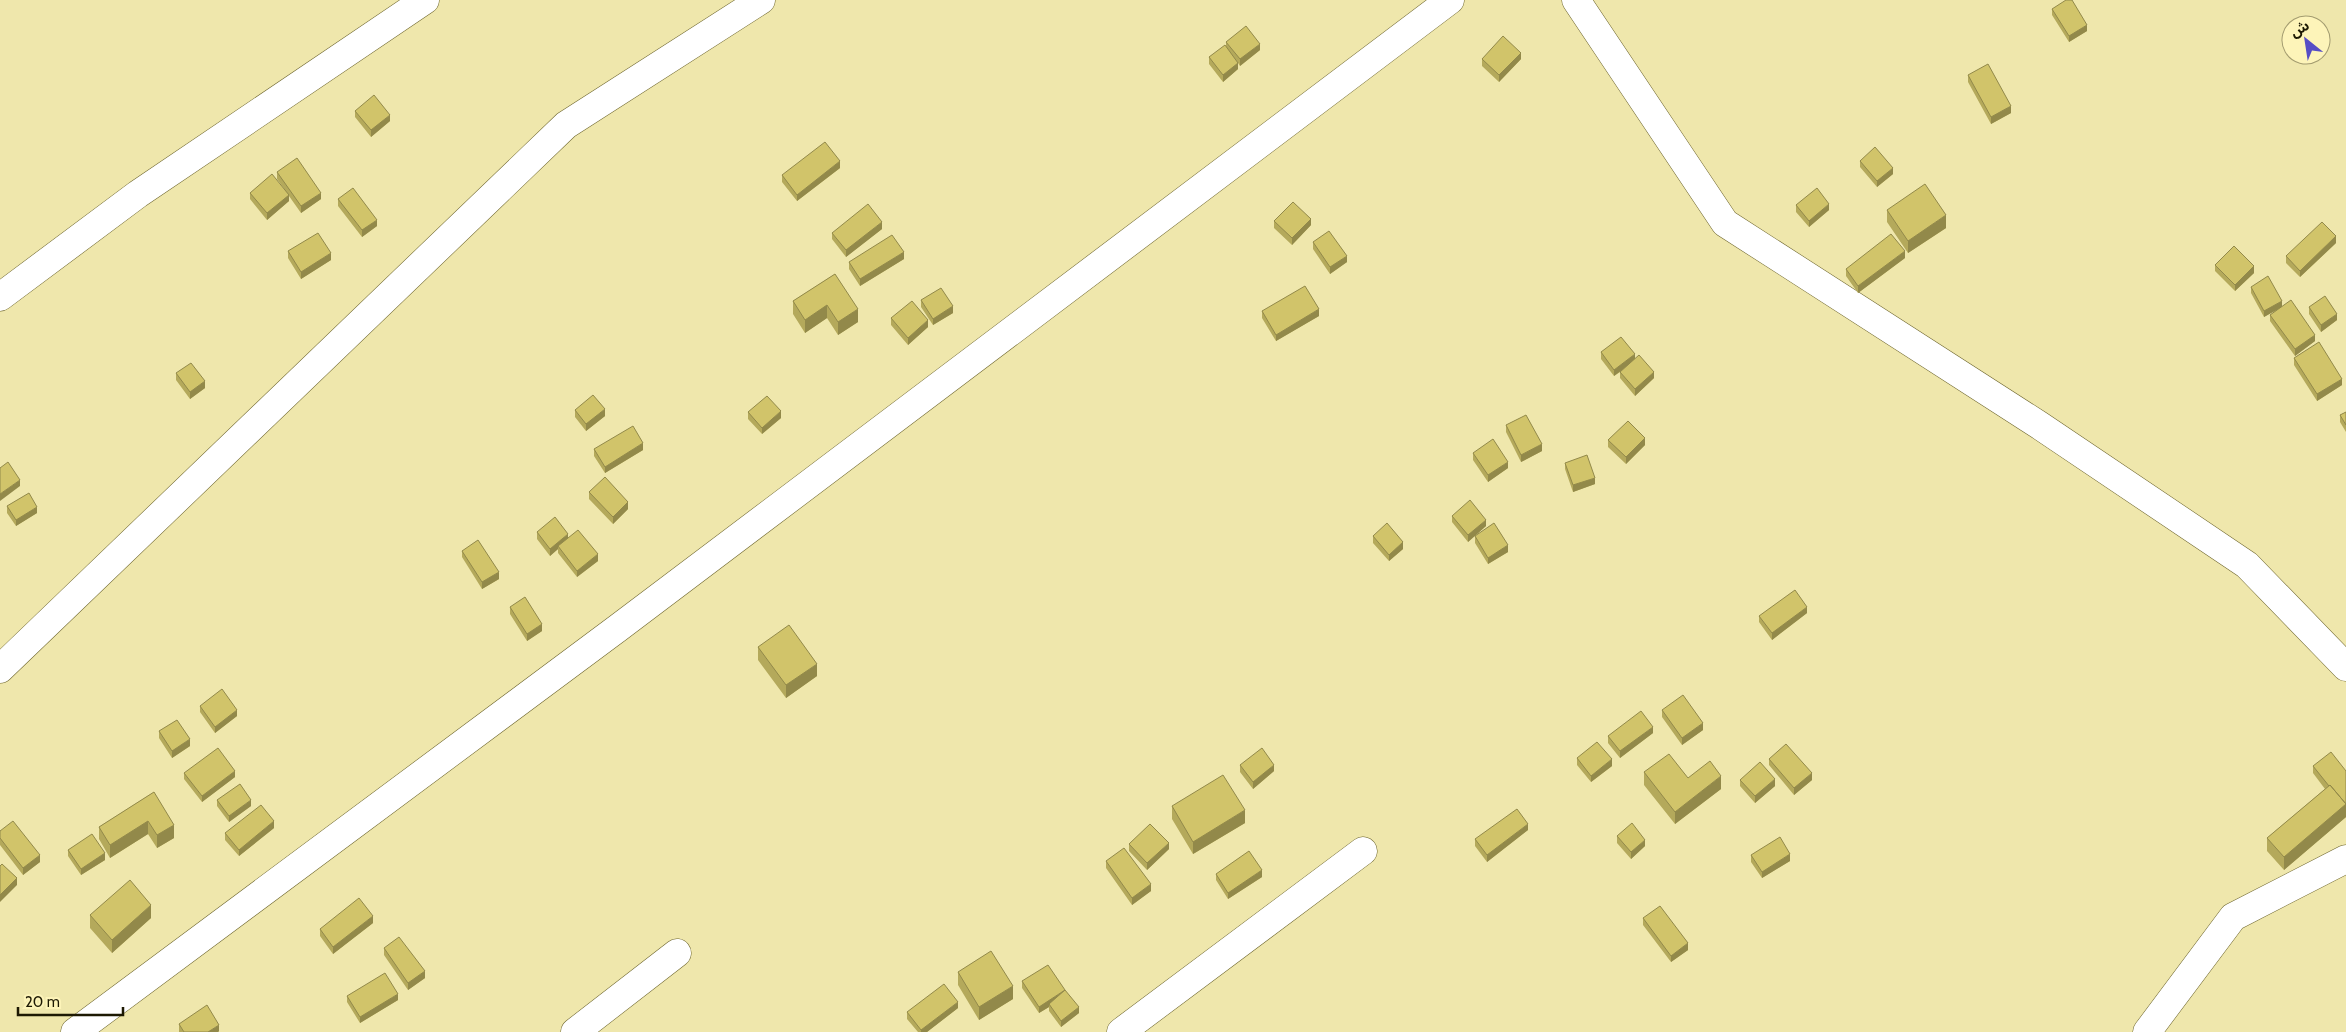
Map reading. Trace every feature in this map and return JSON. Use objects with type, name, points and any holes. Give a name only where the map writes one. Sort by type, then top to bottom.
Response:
[{"type":"street","points":[[0,297],[138,194],[424,0]]},
{"type":"street","points":[[0,669],[566,125],[761,0]]},
{"type":"street","points":[[75,1032],[618,628],[1450,0]]},
{"type":"street","points":[[1576,0],[1725,223],[2039,424],[2247,565],[2346,668]]},
{"type":"street","points":[[1121,1032],[1363,851]]},
{"type":"street","points":[[2147,1032],[2233,918],[2346,859]]},
{"type":"street","points":[[575,1032],[677,953]]},
{"type":"building","points":[[2066,0],[2072,0],[2087,25],[2069,36],[2052,9]]},
{"type":"building","points":[[1246,26],[1260,44],[1240,59],[1226,42]]},
{"type":"building","points":[[1503,36],[1521,53],[1499,75],[1482,59]]},
{"type":"building","points":[[1225,45],[1238,63],[1223,75],[1209,57]]},
{"type":"building","points":[[1988,64],[2011,106],[1991,117],[1968,75]]},
{"type":"building","points":[[374,95],[390,115],[371,130],[355,111]]},
{"type":"building","points":[[825,142],[840,161],[797,195],[782,175]]},
{"type":"building","points":[[1875,147],[1893,168],[1877,181],[1860,161]]},
{"type":"building","points":[[297,158],[321,193],[301,206],[277,172]]},
{"type":"building","points":[[272,174],[289,195],[267,213],[250,193]]},
{"type":"building","points":[[1925,184],[1946,215],[1908,241],[1887,210]]},
{"type":"building","points":[[353,188],[377,220],[362,230],[338,199]]},
{"type":"building","points":[[1817,188],[1829,204],[1809,221],[1796,205]]},
{"type":"building","points":[[1293,202],[1311,219],[1292,238],[1274,221]]},
{"type":"building","points":[[868,204],[882,222],[846,250],[832,233]]},
{"type":"building","points":[[2322,222],[2336,236],[2300,271],[2286,256]]},
{"type":"building","points":[[1329,231],[1347,256],[1330,267],[1313,242]]},
{"type":"building","points":[[318,233],[331,253],[301,272],[288,251]]},
{"type":"building","points":[[1891,234],[1905,251],[1858,286],[1846,269]]},
{"type":"building","points":[[892,235],[904,252],[860,279],[849,262]]},
{"type":"building","points":[[2234,246],[2254,266],[2235,285],[2215,265]]},
{"type":"building","points":[[835,274],[858,309],[838,322],[827,305],[805,320],[793,301]]},
{"type":"building","points":[[2268,276],[2282,301],[2264,311],[2251,287]]},
{"type":"building","points":[[1305,286],[1319,309],[1276,335],[1262,311]]},
{"type":"building","points":[[941,288],[953,306],[933,319],[921,300]]},
{"type":"building","points":[[2325,296],[2337,314],[2321,325],[2309,307]]},
{"type":"building","points":[[2291,300],[2315,335],[2295,349],[2270,315]]},
{"type":"building","points":[[912,301],[928,320],[908,338],[891,318]]},
{"type":"building","points":[[1621,337],[1635,354],[1614,370],[1601,352]]},
{"type":"building","points":[[2319,342],[2342,379],[2317,394],[2294,358]]},
{"type":"building","points":[[1639,355],[1654,372],[1635,389],[1620,372]]},
{"type":"building","points":[[191,363],[205,381],[190,392],[176,373]]},
{"type":"building","points":[[593,395],[605,409],[586,424],[575,410]]},
{"type":"building","points":[[767,396],[781,411],[762,428],[748,412]]},
{"type":"building","points":[[2346,412],[2346,425],[2340,415]]},
{"type":"building","points":[[1526,415],[1542,444],[1521,455],[1506,425]]},
{"type":"building","points":[[1628,421],[1645,438],[1626,457],[1608,440]]},
{"type":"building","points":[[633,426],[643,443],[605,467],[594,449]]},
{"type":"building","points":[[1493,439],[1508,462],[1488,475],[1473,453]]},
{"type":"building","points":[[1587,455],[1595,478],[1573,485],[1565,463]]},
{"type":"building","points":[[8,462],[20,480],[0,494],[0,468]]},
{"type":"building","points":[[605,477],[628,502],[613,517],[589,492]]},
{"type":"building","points":[[29,493],[37,507],[16,520],[7,506]]},
{"type":"building","points":[[1470,500],[1486,520],[1468,535],[1452,516]]},
{"type":"building","points":[[555,517],[568,534],[550,549],[537,532]]},
{"type":"building","points":[[1387,523],[1403,542],[1389,555],[1373,536]]},
{"type":"building","points":[[1494,523],[1508,545],[1488,558],[1475,536]]},
{"type":"building","points":[[578,530],[598,554],[577,571],[558,546]]},
{"type":"building","points":[[478,540],[499,572],[482,582],[462,551]]},
{"type":"building","points":[[1795,590],[1807,607],[1772,633],[1759,616]]},
{"type":"building","points":[[525,597],[542,624],[527,634],[510,607]]},
{"type":"building","points":[[789,625],[817,664],[786,685],[758,647]]},
{"type":"building","points":[[222,689],[237,710],[215,727],[200,706]]},
{"type":"building","points":[[1683,695],[1703,723],[1682,738],[1662,710]]},
{"type":"building","points":[[1641,711],[1653,727],[1620,751],[1608,736]]},
{"type":"building","points":[[177,720],[190,739],[172,751],[159,731]]},
{"type":"building","points":[[1597,742],[1612,759],[1591,776],[1577,758]]},
{"type":"building","points":[[1786,744],[1812,773],[1794,788],[1769,759]]},
{"type":"building","points":[[218,748],[235,771],[202,796],[184,773]]},
{"type":"building","points":[[1262,748],[1274,765],[1253,782],[1240,765]]},
{"type":"building","points":[[2331,752],[2346,771],[2346,804],[2313,766]]},
{"type":"building","points":[[1669,754],[1688,778],[1710,761],[1721,776],[1675,812],[1644,772]]},
{"type":"building","points":[[1760,762],[1775,779],[1755,796],[1740,780]]},
{"type":"building","points":[[1223,775],[1245,810],[1193,842],[1172,806]]},
{"type":"building","points":[[240,784],[251,800],[229,816],[217,800]]},
{"type":"building","points":[[2330,785],[2346,804],[2284,857],[2267,838]]},
{"type":"building","points":[[154,792],[174,825],[157,835],[148,821],[110,845],[99,827]]},
{"type":"building","points":[[261,805],[274,821],[239,850],[225,833]]},
{"type":"building","points":[[1517,809],[1528,824],[1487,855],[1475,839]]},
{"type":"building","points":[[13,821],[40,855],[23,868],[0,838],[0,831]]},
{"type":"building","points":[[1632,823],[1645,840],[1631,852],[1617,836]]},
{"type":"building","points":[[1150,824],[1169,843],[1147,863],[1129,844]]},
{"type":"building","points":[[92,834],[105,853],[81,869],[68,850]]},
{"type":"building","points":[[1780,837],[1790,854],[1762,872],[1751,855]]},
{"type":"building","points":[[1124,848],[1151,884],[1132,898],[1106,861]]},
{"type":"building","points":[[1249,851],[1262,870],[1228,893],[1216,874]]},
{"type":"building","points":[[2,864],[17,878],[0,895],[0,866]]},
{"type":"building","points":[[130,880],[151,905],[112,940],[90,915]]},
{"type":"building","points":[[359,898],[373,916],[333,947],[320,929]]},
{"type":"building","points":[[1660,906],[1688,943],[1671,956],[1643,918]]},
{"type":"building","points":[[399,937],[425,971],[408,983],[384,948]]},
{"type":"building","points":[[991,951],[1013,986],[979,1007],[958,972]]},
{"type":"building","points":[[1048,965],[1065,990],[1039,1007],[1022,981]]},
{"type":"building","points":[[385,973],[398,994],[360,1017],[347,996]]},
{"type":"building","points":[[944,984],[958,1002],[921,1030],[907,1012]]},
{"type":"building","points":[[1065,990],[1079,1007],[1061,1021],[1049,1004]]},
{"type":"building","points":[[207,1005],[219,1025],[208,1032],[184,1032],[179,1024]]}]
